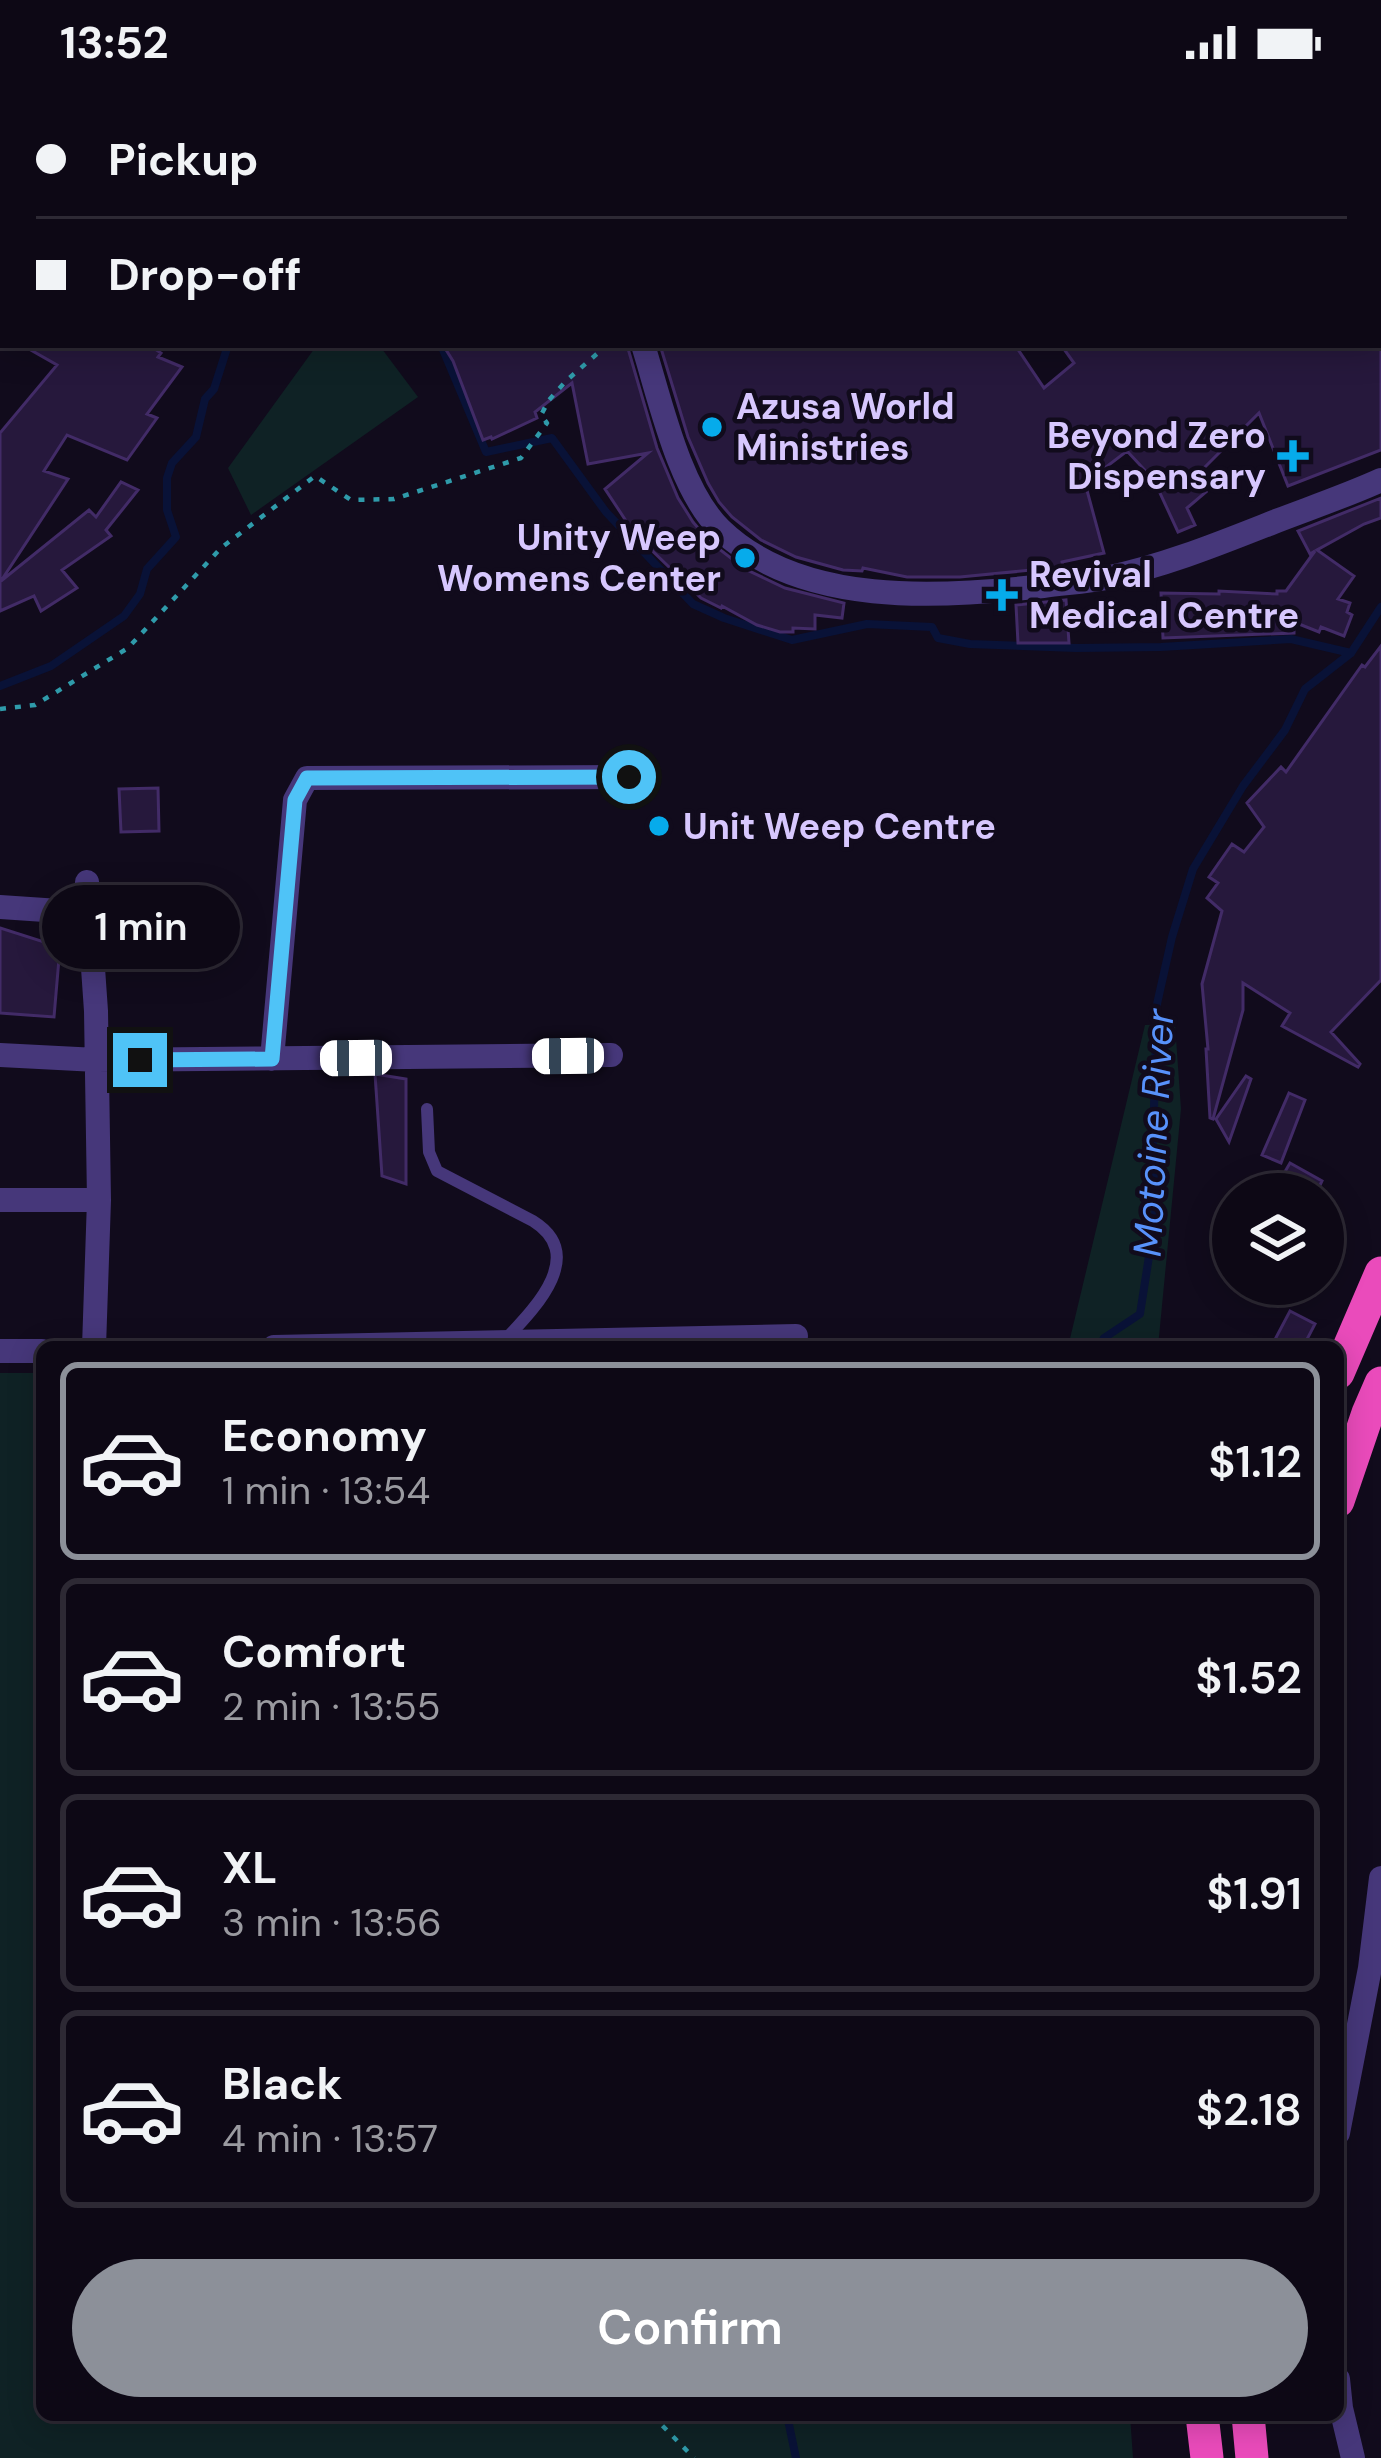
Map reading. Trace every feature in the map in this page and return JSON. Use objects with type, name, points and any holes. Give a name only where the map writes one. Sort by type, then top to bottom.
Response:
[{"type":"highway","points":[[1344,1359],[1381,1273]]},
{"type":"highway","points":[[1344,1483],[1381,1383]]},
{"type":"highway","points":[[1203,2421],[1207,2458]]},
{"type":"highway","points":[[1249,2421],[1252,2458]]},
{"type":"street","points":[[644,348],[670,431],[701,506],[722,530],[776,566],[836,585],[880,592],[951,593],[1106,578],[1218,544],[1381,479]]},
{"type":"street","points":[[272,1059],[295,800],[307,778],[629,777]]},
{"type":"street","points":[[87,882],[97,1060],[94,1341]]},
{"type":"street","points":[[0,907],[89,913]]},
{"type":"street","points":[[0,1055],[97,1060],[611,1055]]},
{"type":"street","points":[[0,1200],[99,1200]]},
{"type":"street","points":[[552,1341],[796,1336]]},
{"type":"street","points":[[0,1351],[36,1351]]},
{"type":"street","points":[[1344,2102],[1370,1968],[1381,1878]]},
{"type":"street","points":[[1344,2420],[1353,2458]]},
{"type":"lane","points":[[427,1109],[429,1152],[437,1172],[545,1228],[553,1242],[555,1269],[550,1286],[504,1341]]},
{"type":"path","points":[[0,709],[35,705],[128,648],[221,548],[315,476],[351,500],[394,499],[521,458],[547,423],[541,416],[549,400],[604,348]]},
{"type":"path","points":[[658,2421],[694,2458]]},
{"type":"green space","points":[[315,348],[381,348],[418,397],[251,515],[228,468]]},
{"type":"green space","points":[[1175,1024],[1181,1109],[1159,1341],[1069,1341],[1145,1025]]},
{"type":"green space","points":[[0,1373],[36,1373],[36,2421],[1130,2421],[1133,2458],[0,2458]]},
{"type":"building","points":[[27,348],[154,348],[161,353],[158,357],[182,367],[147,414],[157,418],[127,460],[67,435],[44,471],[68,479],[1,581],[89,510],[96,517],[121,482],[138,490],[106,530],[111,536],[62,570],[77,588],[41,611],[34,596],[0,611],[0,433],[57,365]]},
{"type":"building","points":[[445,348],[628,348],[657,448],[693,522],[745,569],[785,588],[844,603],[842,618],[815,615],[815,629],[780,632],[701,598],[634,533],[605,489],[648,453],[588,464],[572,383],[535,412],[537,418],[483,440]]},
{"type":"building","points":[[661,348],[1017,348],[1044,388],[1074,363],[1063,348],[1381,348],[1381,450],[1288,486],[1259,413],[1193,479],[1206,492],[1187,508],[1195,525],[1178,532],[1154,480],[1127,451],[1085,483],[1104,553],[1062,562],[1063,567],[907,577],[863,568],[843,570],[796,557],[761,540],[732,517],[708,483],[688,437]]},
{"type":"building","points":[[1381,498],[1381,518],[1317,550],[1354,576],[1338,599],[1350,603],[1347,612],[1352,615],[1344,636],[1294,622],[1294,633],[1163,638],[1161,593],[1286,591],[1315,551],[1310,554],[1298,531]]},
{"type":"building","points":[[1066,600],[1069,643],[1018,643],[1016,605]]},
{"type":"building","points":[[1381,646],[1381,980],[1331,1032],[1360,1064],[1282,1026],[1290,1013],[1243,983],[1243,1010],[1210,1118],[1202,984],[1222,911],[1207,898],[1218,883],[1209,877],[1232,844],[1244,852],[1264,827],[1247,803],[1281,767],[1286,772],[1362,665]]},
{"type":"building","points":[[158,788],[159,831],[121,832],[119,789]]},
{"type":"building","points":[[0,928],[60,947],[54,1017],[0,1013]]},
{"type":"building","points":[[375,1074],[406,1079],[406,1184],[382,1176]]},
{"type":"building","points":[[1246,1076],[1251,1079],[1229,1142],[1216,1119]]},
{"type":"building","points":[[1289,1093],[1305,1100],[1281,1163],[1262,1155]]},
{"type":"building","points":[[1290,1163],[1308,1173],[1284,1173]]},
{"type":"building","points":[[1290,1311],[1315,1324],[1306,1341],[1274,1341]]},
{"type":"waterway","points":[[0,686],[51,666],[124,616],[140,594],[147,569],[176,537],[167,510],[167,478],[172,463],[196,437],[205,399],[214,389],[227,348]]},
{"type":"waterway","points":[[442,348],[486,452],[552,438],[606,512],[693,604],[724,618],[792,640],[867,624],[932,627],[938,638],[970,644],[1161,647],[1291,639],[1351,653]]},
{"type":"waterway","name":"Motoine River","points":[[1102,1341],[1140,1314],[1155,1218],[1157,1004],[1193,869],[1243,786],[1285,730],[1305,689],[1351,653],[1381,607]]},
{"type":"waterway","name":"Motoine River","points":[[788,2421],[796,2458]]},
{"type":"place","name":"Azusa World Ministries","points":[[712,427]]},
{"type":"place","name":"Beyond Zero Dispensary","points":[[1293,456]]},
{"type":"place","name":"Unity Weep Womens Center","points":[[745,558]]},
{"type":"place","name":"Revival Medical Centre","points":[[1002,595]]},
{"type":"place","name":"Unit Weep Centre","points":[[659,826]]},
{"type":"route","points":[[140,1060],[272,1059],[295,800],[307,778],[629,777]]}]
